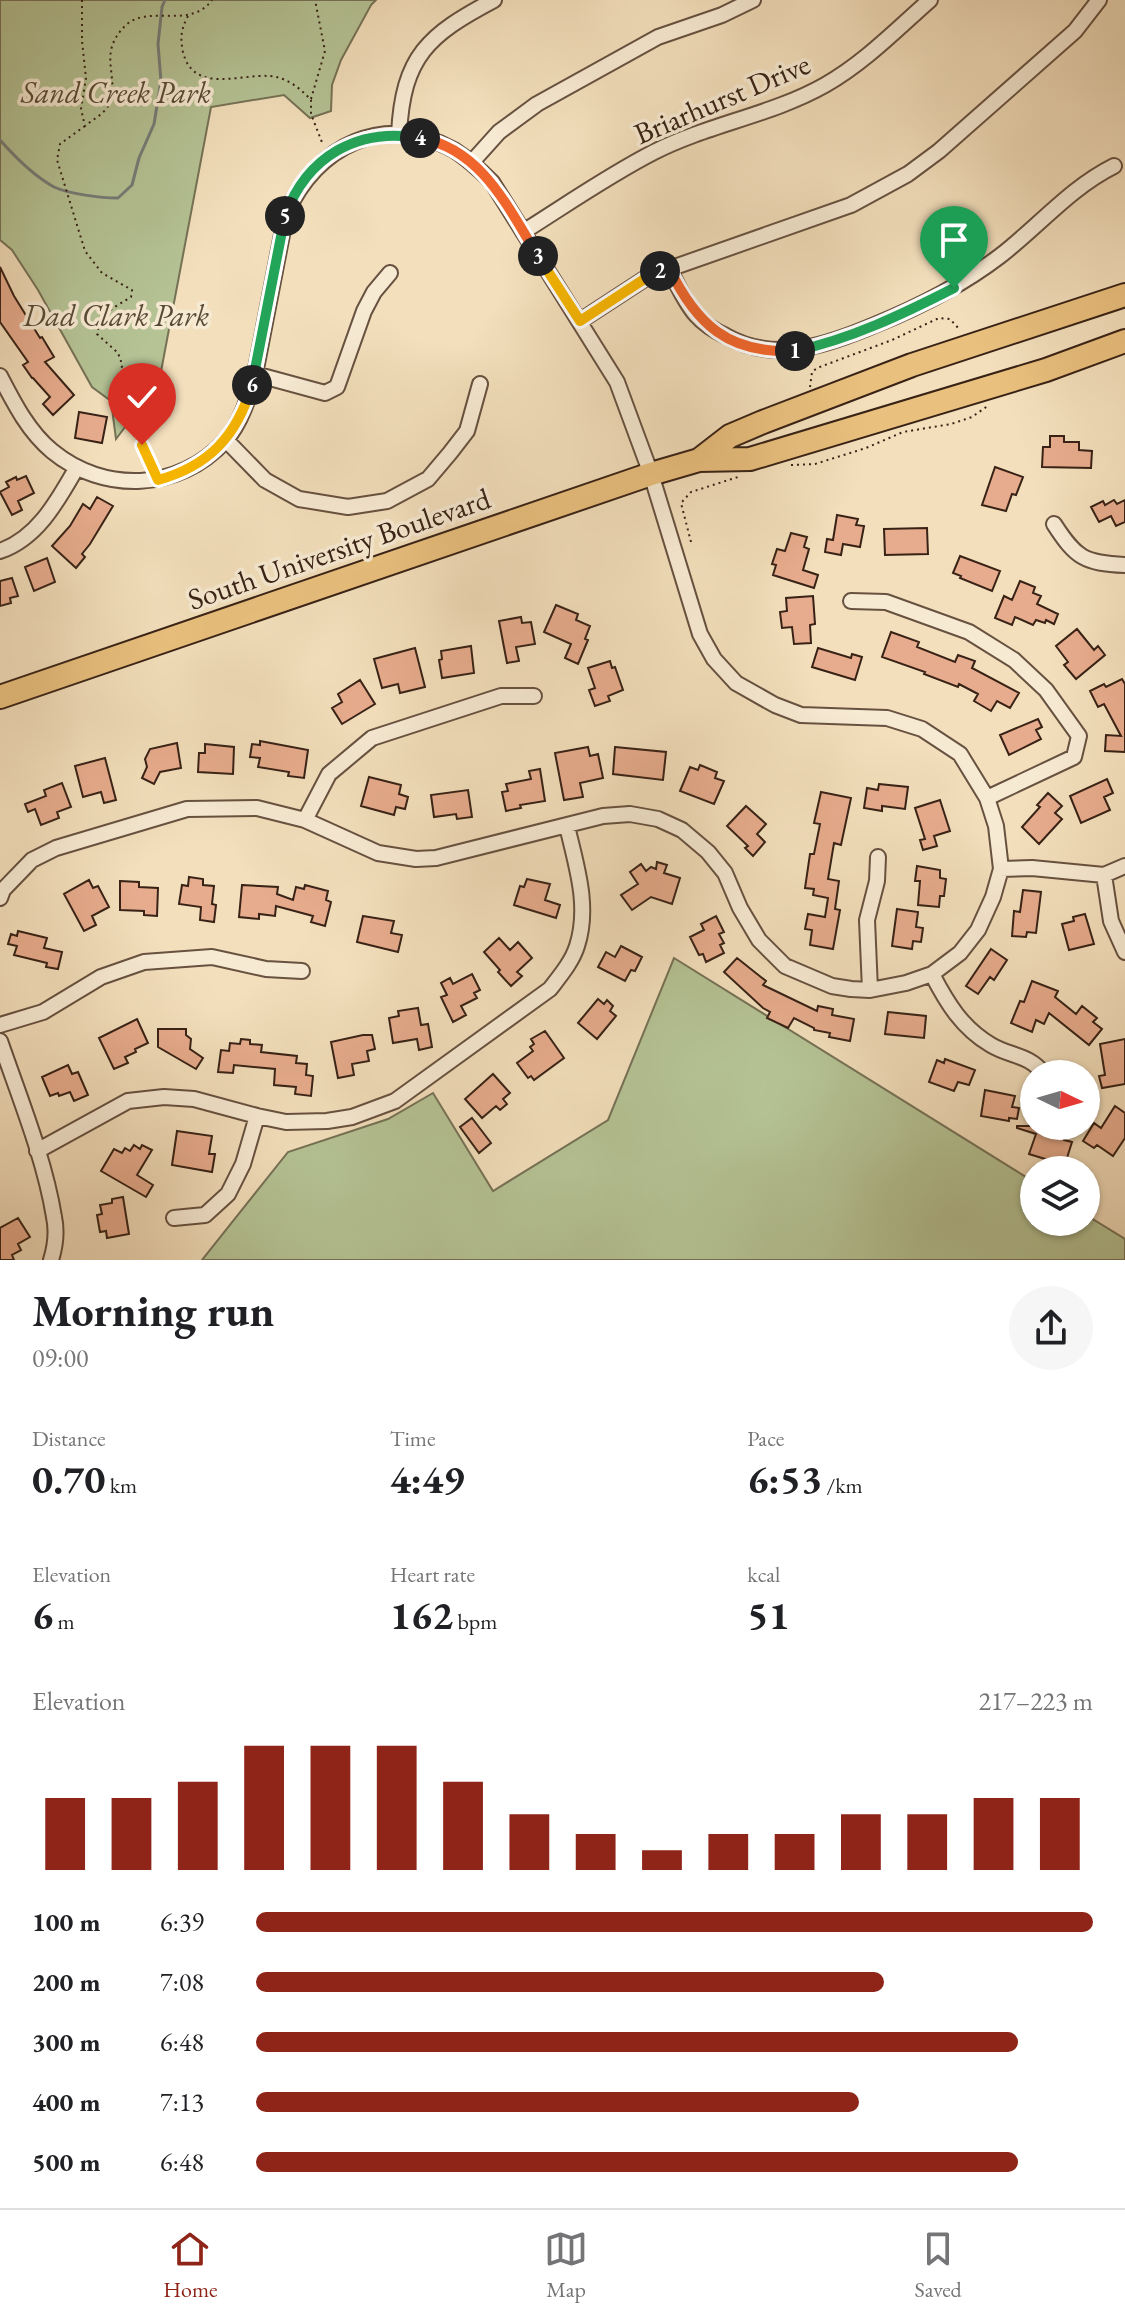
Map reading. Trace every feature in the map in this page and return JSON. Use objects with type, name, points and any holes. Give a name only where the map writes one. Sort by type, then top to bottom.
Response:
[{"type":"main road","name":"South University Boulevard","points":[[699,460],[730,436],[763,422],[912,365],[1125,295]]},
{"type":"main road","name":"South University Boulevard","points":[[0,697],[651,474],[699,460],[750,459],[1046,370],[1125,341]]},
{"type":"street","points":[[399,134],[405,85],[419,58],[443,30],[494,0]]},
{"type":"street","points":[[472,162],[499,132],[550,97],[658,37],[722,15],[753,0]]},
{"type":"street","name":"Briarhurst Drive","points":[[523,232],[652,153],[682,139],[782,105],[825,85],[872,51],[930,0]]},
{"type":"street","points":[[580,321],[649,276],[851,205],[908,174],[939,151],[1075,31],[1099,0]]},
{"type":"street","points":[[0,898],[3,890],[32,860],[56,848],[187,809],[257,808],[305,820],[378,853],[416,859],[436,858],[603,816],[630,814],[658,819],[682,830],[708,852],[725,873],[740,908],[759,940],[785,966],[832,986],[870,990],[932,974],[960,953],[978,930],[1001,869],[996,826],[987,798],[960,754],[922,729],[887,718],[801,715],[775,705],[736,683],[714,659],[700,634],[651,474],[617,382],[492,182],[472,162],[451,149],[427,139],[399,134],[371,137],[348,144],[310,172],[295,193],[286,214],[248,401],[226,440],[180,474],[158,480],[119,480],[77,467],[54,453],[37,437],[1,381]]},
{"type":"street","points":[[669,268],[681,294],[697,316],[740,344],[764,350],[792,351],[818,346],[905,313],[954,288],[1000,256],[1090,178],[1114,166]]},
{"type":"street","points":[[255,374],[325,393],[337,387],[364,311],[374,292],[390,273]]},
{"type":"street","points":[[226,440],[265,480],[299,499],[348,507],[387,501],[428,479],[450,453],[467,431],[480,384]]},
{"type":"street","points":[[0,551],[15,546],[50,513],[77,467]]},
{"type":"street","points":[[1054,524],[1071,550],[1090,561],[1125,565]]},
{"type":"street","points":[[851,601],[886,602],[969,632],[1014,660],[1046,690],[1079,736],[1074,757],[987,798]]},
{"type":"street","points":[[305,820],[329,774],[372,738],[501,696],[534,696]]},
{"type":"street","points":[[37,1151],[128,1101],[164,1097],[194,1099],[286,1122],[352,1117],[395,1101],[550,989],[576,947],[582,923],[582,892],[567,826]]},
{"type":"street","points":[[870,990],[867,920],[877,881],[878,857]]},
{"type":"street","points":[[1001,869],[1032,868],[1104,875],[1125,866]]},
{"type":"street","points":[[1104,875],[1111,921],[1125,952]]},
{"type":"street","points":[[0,1025],[43,1012],[101,977],[144,962],[212,957],[266,969],[302,971]]},
{"type":"street","points":[[932,974],[948,1006],[969,1030],[993,1046],[1028,1060]]},
{"type":"street","points":[[0,1041],[37,1151],[55,1220],[51,1260]]},
{"type":"street","points":[[174,1218],[205,1215],[228,1194],[243,1164],[257,1116]]},
{"type":"path","points":[[82,0],[86,78],[81,109],[85,126]]},
{"type":"path","points":[[158,480],[153,465],[120,409],[122,364],[118,353],[97,334],[98,324],[107,312],[131,297],[132,290],[102,273],[85,251],[57,153],[60,144],[107,109],[112,93],[109,53],[118,33],[130,21],[153,16],[189,15],[212,0]]},
{"type":"path","points":[[315,0],[325,51],[311,100],[311,114],[328,156]]},
{"type":"path","points":[[189,15],[181,31],[181,43],[185,58],[202,76],[215,80],[270,76],[299,87],[311,100]]},
{"type":"path","points":[[810,388],[812,372],[817,368],[892,340],[939,318],[950,319],[960,330]]},
{"type":"path","points":[[791,465],[815,464],[903,432],[951,424],[972,417],[990,405]]},
{"type":"path","points":[[691,542],[681,503],[691,492],[746,475]]},
{"type":"green space","name":"Sand Creek Park","points":[[0,0],[376,0],[341,60],[332,85],[331,111],[310,118],[284,95],[211,107],[159,382],[116,439],[111,401],[92,387],[38,290],[12,250],[0,240]]},
{"type":"green space","points":[[674,958],[1020,1173],[1020,1236],[1100,1236],[1100,1224],[1125,1239],[1125,1260],[202,1260],[288,1152],[388,1119],[433,1093],[493,1191],[608,1120]]},
{"type":"building","points":[[0,267],[14,296],[54,357],[45,362],[74,395],[53,415],[43,404],[50,397],[23,365],[28,362],[0,322]]},
{"type":"building","points":[[79,412],[107,417],[102,443],[75,438]]},
{"type":"building","points":[[1050,436],[1064,436],[1064,442],[1079,442],[1079,450],[1092,451],[1091,468],[1042,467],[1043,447],[1050,447]]},
{"type":"building","points":[[995,467],[1023,477],[1006,511],[982,505]]},
{"type":"building","points":[[26,476],[34,493],[18,501],[22,510],[12,515],[0,492],[9,487],[6,482]]},
{"type":"building","points":[[97,497],[113,506],[76,568],[52,546],[70,526],[83,504],[90,509]]},
{"type":"building","points":[[1114,500],[1117,504],[1125,500],[1125,522],[1116,526],[1111,516],[1099,522],[1091,507]]},
{"type":"building","points":[[837,515],[858,519],[856,525],[864,526],[860,547],[843,544],[841,555],[825,552],[827,539],[833,540]]},
{"type":"building","points":[[927,528],[928,554],[885,555],[884,529]]},
{"type":"building","points":[[791,533],[807,537],[804,547],[809,549],[803,570],[818,575],[814,588],[773,575],[776,565],[772,564],[777,549],[785,551]]},
{"type":"building","points":[[960,556],[1000,571],[992,591],[953,573]]},
{"type":"building","points":[[47,558],[55,582],[34,591],[25,567]]},
{"type":"building","points":[[12,578],[18,596],[10,598],[11,603],[0,606],[0,581]]},
{"type":"building","points":[[1020,581],[1035,587],[1033,593],[1041,596],[1037,604],[1058,614],[1054,624],[1036,620],[1033,625],[1015,617],[1012,625],[995,618],[1004,596],[1012,600]]},
{"type":"building","points":[[813,596],[815,624],[810,625],[811,643],[794,644],[792,627],[782,628],[780,612],[787,611],[786,598]]},
{"type":"building","points":[[556,605],[578,614],[576,620],[590,626],[578,664],[565,658],[571,644],[544,632]]},
{"type":"building","points":[[521,617],[522,623],[531,622],[535,644],[516,647],[519,661],[507,663],[499,621]]},
{"type":"building","points":[[1077,629],[1094,650],[1098,646],[1105,655],[1076,679],[1064,665],[1068,662],[1056,646]]},
{"type":"building","points":[[891,632],[919,642],[917,647],[955,662],[958,655],[975,661],[972,668],[1019,693],[1010,708],[997,701],[991,711],[974,701],[978,694],[959,684],[958,687],[882,657]]},
{"type":"building","points":[[471,646],[474,673],[442,678],[441,651]]},
{"type":"building","points":[[415,648],[425,687],[400,693],[398,684],[382,688],[374,659]]},
{"type":"building","points":[[818,648],[851,658],[852,654],[862,657],[855,680],[812,667]]},
{"type":"building","points":[[610,661],[623,690],[608,696],[610,701],[595,706],[589,690],[595,688],[588,668]]},
{"type":"building","points":[[1122,679],[1125,684],[1125,752],[1105,751],[1106,735],[1121,736],[1104,704],[1098,707],[1090,691]]},
{"type":"building","points":[[360,680],[375,704],[342,724],[332,708],[342,702],[338,694]]},
{"type":"building","points":[[1038,719],[1042,727],[1036,730],[1041,739],[1009,755],[1000,735]]},
{"type":"building","points":[[260,741],[308,750],[304,778],[258,767],[260,758],[250,757],[252,744],[260,745]]},
{"type":"building","points":[[177,743],[181,768],[160,772],[154,784],[142,778],[150,749]]},
{"type":"building","points":[[205,744],[234,747],[233,774],[198,772],[199,753],[205,753]]},
{"type":"building","points":[[588,747],[590,756],[598,754],[603,778],[580,783],[583,797],[564,800],[555,753]]},
{"type":"building","points":[[615,747],[666,752],[663,780],[613,774]]},
{"type":"building","points":[[105,758],[116,800],[104,803],[101,792],[83,797],[75,766]]},
{"type":"building","points":[[700,765],[717,772],[715,778],[724,781],[714,804],[680,791],[690,767],[698,770]]},
{"type":"building","points":[[540,769],[545,801],[506,811],[502,792],[508,791],[506,784],[531,779],[529,771]]},
{"type":"building","points":[[369,777],[401,785],[399,794],[408,797],[405,809],[396,807],[394,815],[361,806]]},
{"type":"building","points":[[1107,779],[1113,793],[1104,797],[1110,810],[1081,823],[1070,796]]},
{"type":"building","points":[[62,783],[71,807],[57,812],[59,818],[41,825],[35,809],[28,812],[25,804],[46,796],[44,790]]},
{"type":"building","points":[[879,784],[908,787],[905,809],[882,806],[882,811],[864,808],[867,788],[878,790]]},
{"type":"building","points":[[468,790],[472,817],[457,819],[456,814],[434,817],[431,795]]},
{"type":"building","points":[[821,792],[851,798],[841,845],[834,843],[828,879],[839,881],[835,909],[840,910],[833,949],[810,945],[812,930],[805,929],[808,914],[825,917],[828,898],[813,895],[814,889],[805,888],[810,854],[814,854],[820,824],[814,823]]},
{"type":"building","points":[[1048,793],[1062,806],[1055,813],[1062,819],[1039,844],[1022,827]]},
{"type":"building","points":[[940,800],[950,831],[934,836],[937,846],[923,850],[920,840],[925,839],[915,808]]},
{"type":"building","points":[[746,806],[766,824],[757,834],[765,842],[753,856],[745,848],[748,846],[727,826]]},
{"type":"building","points":[[657,862],[667,865],[664,873],[680,878],[672,904],[651,897],[632,910],[621,895],[638,884],[630,872],[641,864],[646,871],[651,867],[656,869]]},
{"type":"building","points":[[917,866],[940,870],[940,878],[946,879],[939,907],[918,905],[920,881],[915,881]]},
{"type":"building","points":[[189,877],[203,879],[203,885],[214,886],[214,922],[200,920],[201,907],[179,904],[182,885],[188,886]]},
{"type":"building","points":[[527,879],[550,884],[545,900],[560,905],[556,918],[514,905],[520,886],[524,887]]},
{"type":"building","points":[[89,880],[93,888],[98,886],[109,907],[92,916],[96,925],[84,931],[64,894]]},
{"type":"building","points":[[120,881],[139,882],[139,887],[158,888],[157,916],[144,915],[144,911],[120,910]]},
{"type":"building","points":[[242,885],[278,887],[277,894],[293,900],[296,887],[304,889],[305,885],[328,891],[326,900],[331,902],[325,926],[311,922],[313,916],[276,906],[275,916],[259,914],[259,919],[239,917]]},
{"type":"building","points":[[1023,890],[1041,892],[1036,933],[1027,932],[1026,937],[1012,936],[1014,911],[1020,912]]},
{"type":"building","points":[[897,909],[918,912],[916,927],[923,928],[921,942],[913,941],[912,949],[892,946]]},
{"type":"building","points":[[1085,914],[1094,944],[1069,950],[1062,924]]},
{"type":"building","points":[[363,916],[394,921],[391,933],[402,935],[398,952],[357,942]]},
{"type":"building","points":[[716,916],[724,932],[719,934],[724,943],[720,945],[724,953],[706,962],[690,937],[704,930],[701,924]]},
{"type":"building","points":[[18,931],[47,938],[44,948],[62,952],[58,969],[14,955],[17,946],[8,944],[11,934],[17,936]]},
{"type":"building","points":[[499,938],[510,950],[518,942],[532,958],[517,972],[522,976],[511,986],[484,952]]},
{"type":"building","points":[[621,946],[642,957],[625,981],[598,967],[606,952],[615,957]]},
{"type":"building","points":[[991,949],[1007,960],[994,980],[990,977],[978,994],[966,986]]},
{"type":"building","points":[[737,958],[766,981],[763,985],[817,1011],[818,1006],[833,1009],[832,1015],[854,1019],[850,1041],[829,1037],[830,1033],[814,1030],[794,1018],[788,1028],[767,1018],[770,1012],[724,972]]},
{"type":"building","points":[[472,974],[480,990],[474,993],[477,998],[461,1006],[466,1015],[453,1022],[441,997],[447,995],[441,983],[450,978],[453,984]]},
{"type":"building","points":[[1032,981],[1058,991],[1055,997],[1076,1014],[1082,1006],[1097,1018],[1093,1022],[1102,1029],[1089,1045],[1049,1013],[1044,1024],[1036,1020],[1032,1032],[1011,1023]]},
{"type":"building","points":[[598,999],[604,1004],[607,1000],[613,1006],[610,1011],[616,1016],[597,1039],[578,1023]]},
{"type":"building","points":[[418,1008],[421,1025],[428,1024],[432,1047],[419,1050],[417,1039],[393,1043],[389,1018],[399,1016],[398,1011]]},
{"type":"building","points":[[888,1012],[926,1016],[924,1038],[885,1034]]},
{"type":"building","points":[[137,1019],[148,1043],[125,1057],[128,1063],[114,1069],[99,1038]]},
{"type":"building","points":[[158,1029],[186,1029],[186,1035],[191,1039],[190,1049],[203,1058],[196,1069],[158,1047]]},
{"type":"building","points":[[545,1031],[564,1058],[534,1080],[531,1076],[528,1078],[517,1063],[533,1051],[531,1039]]},
{"type":"building","points":[[372,1035],[375,1049],[367,1051],[369,1061],[352,1064],[354,1075],[338,1078],[331,1042]]},
{"type":"building","points":[[241,1039],[262,1045],[261,1052],[297,1056],[296,1063],[307,1064],[306,1075],[313,1076],[311,1096],[295,1094],[296,1087],[274,1085],[275,1069],[234,1065],[233,1073],[218,1072],[221,1050],[229,1051],[230,1043],[240,1044]]},
{"type":"building","points":[[1125,1039],[1125,1084],[1102,1088],[1100,1076],[1105,1075],[1100,1044]]},
{"type":"building","points":[[945,1059],[975,1070],[969,1085],[958,1082],[954,1091],[929,1082],[937,1060],[944,1063]]},
{"type":"building","points":[[68,1065],[72,1074],[78,1072],[88,1095],[74,1101],[70,1092],[50,1096],[42,1077]]},
{"type":"building","points":[[493,1074],[510,1093],[503,1099],[507,1104],[500,1110],[496,1106],[482,1118],[465,1099]]},
{"type":"building","points":[[985,1090],[1015,1096],[1012,1107],[1019,1108],[1017,1119],[1009,1118],[1009,1121],[981,1116]]},
{"type":"building","points":[[1115,1106],[1125,1113],[1125,1138],[1113,1156],[1097,1145],[1094,1148],[1083,1141],[1100,1140],[1101,1128]]},
{"type":"building","points":[[472,1118],[491,1143],[479,1153],[460,1127]]},
{"type":"building","points":[[177,1131],[212,1136],[209,1154],[215,1154],[212,1172],[172,1165]]},
{"type":"building","points":[[1034,1140],[1072,1142],[1068,1156],[1029,1154]]},
{"type":"building","points":[[134,1145],[152,1150],[137,1175],[153,1185],[146,1197],[101,1171],[114,1149],[122,1153],[125,1148],[130,1151]]},
{"type":"building","points":[[123,1197],[129,1234],[107,1238],[106,1231],[100,1232],[97,1215],[102,1214],[100,1205]]},
{"type":"building","points":[[18,1218],[30,1237],[18,1244],[21,1250],[12,1255],[14,1260],[0,1260],[0,1228]]},
{"type":"waterway","points":[[0,140],[25,166],[54,187],[85,195],[118,198],[132,185],[139,158],[154,124],[161,81],[158,44],[165,0]]},
{"type":"route","points":[[142,445],[158,480],[180,474],[196,465],[226,440],[248,401],[279,241],[295,193],[310,172],[328,156],[348,144],[371,137],[399,134],[427,139],[472,162],[492,182],[580,321],[649,276],[669,268],[681,294],[697,316],[715,330],[740,344],[764,350],[792,351],[857,333],[954,288]]},
{"type":"park label","name":"Dad Clark Park","points":[[116,316]]}]
